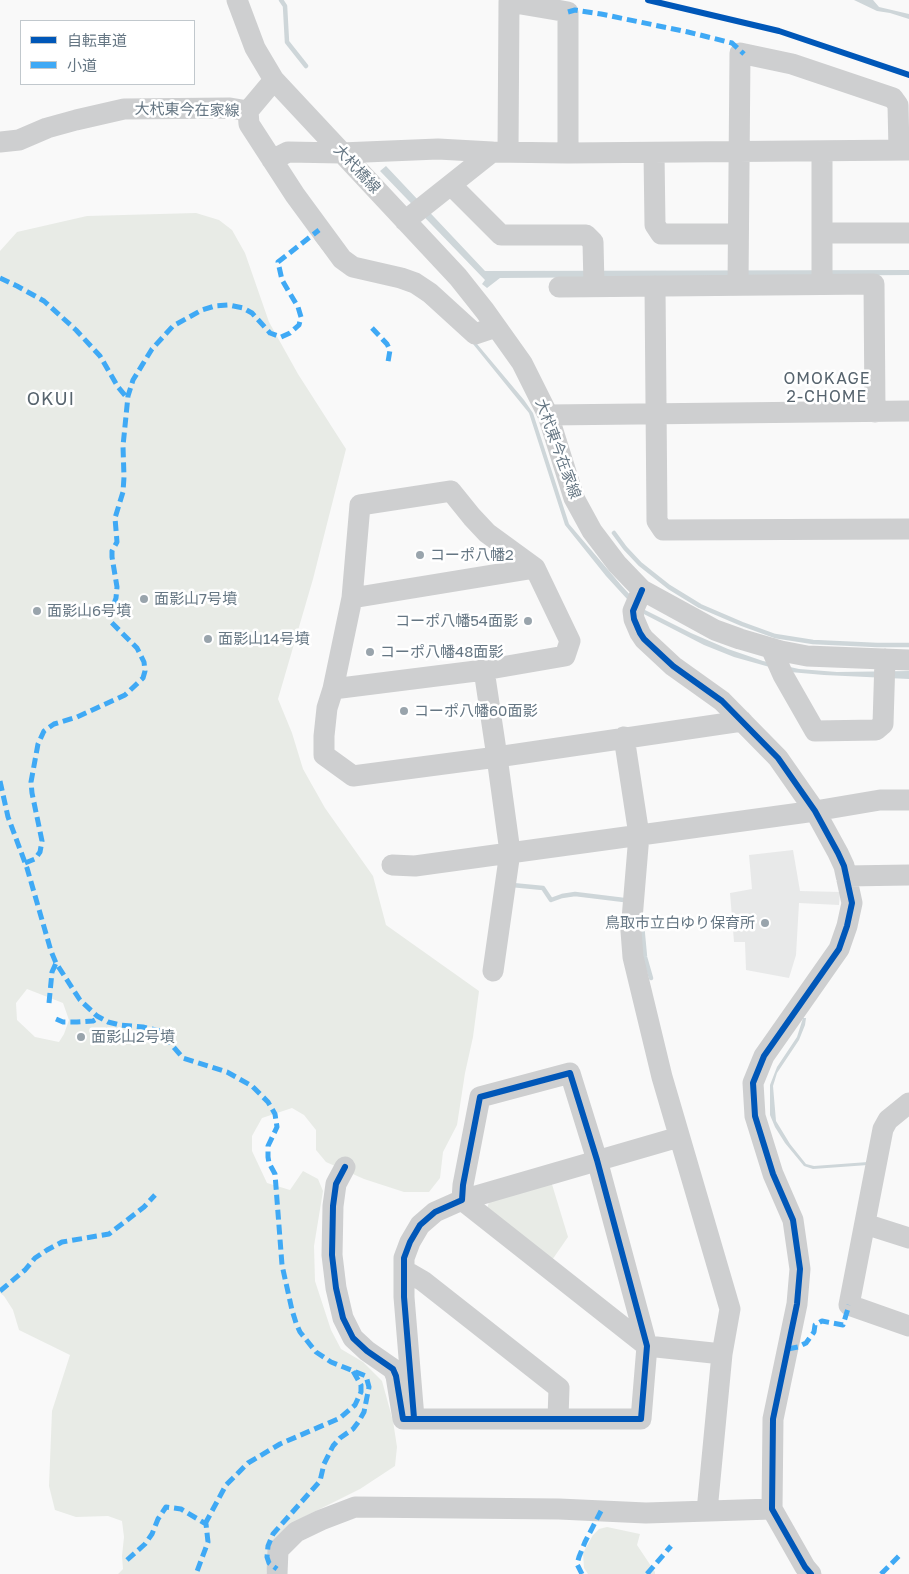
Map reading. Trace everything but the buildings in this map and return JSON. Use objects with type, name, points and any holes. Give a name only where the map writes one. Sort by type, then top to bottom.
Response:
[{"type":"street","name":"大杙橋線","points":[[236,0],[255,48],[274,80],[458,277],[496,327]]},
{"type":"street","points":[[500,152],[509,2],[568,12],[568,153]]},
{"type":"street","points":[[272,160],[288,152],[341,153],[438,149],[568,153],[654,153],[739,151],[904,150],[898,105],[893,98],[792,64],[740,53],[739,151],[737,234],[738,285]]},
{"type":"street","points":[[248,111],[274,80]]},
{"type":"street","name":"大杙東今在家線","points":[[0,142],[19,140],[48,128],[124,109],[230,108],[248,111],[249,124],[311,218],[342,260],[353,267],[415,283],[430,292],[475,334],[496,327],[522,363],[548,415],[574,498],[592,531],[617,564],[642,590],[715,630],[771,648],[884,670],[909,660]]},
{"type":"street","points":[[822,151],[822,284]]},
{"type":"street","points":[[405,221],[451,185],[500,152]]},
{"type":"street","points":[[654,153],[655,225],[661,234],[737,234]]},
{"type":"street","points":[[451,185],[501,235],[586,235],[593,242],[594,286]]},
{"type":"street","points":[[822,233],[909,233]]},
{"type":"street","points":[[559,287],[874,284],[875,412]]},
{"type":"street","points":[[656,286],[657,521],[663,530],[909,528]]},
{"type":"street","points":[[548,415],[909,411]]},
{"type":"street","points":[[333,689],[484,670],[565,656],[570,641],[535,568],[487,533],[451,491],[360,505],[352,598],[328,708],[324,736],[324,755],[353,776],[742,721]]},
{"type":"street","points":[[352,598],[535,568]]},
{"type":"street","points":[[642,590],[633,611],[637,627],[644,639],[673,666],[722,701],[778,758],[815,811],[844,866],[852,902],[847,926],[838,949],[764,1056],[754,1083],[755,1116],[773,1174],[793,1220],[800,1269],[797,1304],[773,1419],[772,1509],[805,1567],[811,1574]]},
{"type":"street","points":[[771,648],[783,675],[815,731],[876,730],[883,724],[884,670]]},
{"type":"street","points":[[484,670],[510,852],[493,970]]},
{"type":"street","points":[[624,737],[639,835],[631,931],[633,957],[662,1077],[730,1309],[722,1354],[707,1511]]},
{"type":"street","points":[[392,865],[415,866],[815,811],[880,800],[909,800]]},
{"type":"street","points":[[846,876],[909,875]]},
{"type":"street","points":[[345,1167],[336,1184],[333,1206],[332,1255],[336,1288],[343,1318],[353,1338],[366,1351],[393,1369],[396,1376],[403,1419],[641,1419],[647,1346],[597,1160],[570,1073],[480,1097],[463,1185],[462,1200]]},
{"type":"street","points":[[909,1103],[888,1120],[884,1129],[849,1305],[909,1326]]},
{"type":"street","points":[[414,1418],[404,1297],[404,1258],[410,1242],[420,1226],[435,1212],[462,1200],[679,1137]]},
{"type":"street","points":[[462,1200],[647,1346],[722,1354]]},
{"type":"street","points":[[865,1224],[909,1238]]},
{"type":"street","points":[[404,1270],[423,1281],[559,1388],[558,1418]]},
{"type":"street","points":[[277,1574],[278,1550],[296,1532],[355,1507],[559,1509],[646,1513],[772,1509]]},
{"type":"shaded area","points":[[854,0],[873,0],[879,7],[909,14],[909,19],[877,11]]},
{"type":"shaded area","points":[[386,166],[485,271],[909,270],[909,275],[500,278],[487,288],[482,284],[485,280],[380,171]]},
{"type":"shaded area","points":[[196,213],[219,220],[232,230],[245,253],[269,322],[298,374],[346,449],[313,579],[278,699],[292,733],[303,769],[325,808],[373,876],[386,925],[479,991],[473,1037],[457,1125],[443,1152],[440,1178],[429,1192],[404,1192],[364,1179],[326,1162],[316,1150],[316,1130],[304,1115],[292,1108],[262,1118],[252,1136],[252,1151],[267,1183],[290,1190],[303,1171],[318,1179],[323,1191],[314,1246],[315,1281],[331,1330],[341,1349],[363,1362],[382,1381],[393,1421],[397,1447],[395,1466],[360,1489],[304,1517],[271,1546],[266,1574],[118,1574],[123,1569],[124,1537],[122,1521],[108,1516],[76,1517],[55,1510],[49,1486],[52,1411],[70,1355],[19,1330],[13,1310],[0,1293],[0,251],[17,232],[87,216]],"holes":[[[27,989],[63,1003],[69,1020],[59,1042],[35,1037],[17,1020],[16,1003]]]},
{"type":"shaded area","points":[[314,239],[406,285],[472,338],[533,413],[569,524],[643,609],[691,633],[728,649],[763,661],[799,669],[837,672],[909,671],[909,679],[790,672],[766,666],[734,657],[704,645],[638,611],[606,576],[565,525],[529,413],[473,344],[451,322],[413,293],[334,264]]},
{"type":"shaded area","name":"鳥取市立白ゆり保育所","points":[[793,850],[800,891],[840,892],[839,905],[799,903],[796,955],[789,978],[746,970],[745,942],[734,942],[730,893],[752,889],[749,855]]},
{"type":"shaded area","points":[[803,1018],[806,1018],[805,1025],[799,1040],[777,1073],[773,1086],[776,1121],[790,1144],[806,1164],[814,1166],[868,1162],[868,1165],[813,1169],[804,1166],[785,1143],[775,1127],[770,1115],[770,1085],[777,1067],[797,1037]]},
{"type":"shaded area","points":[[551,1181],[568,1237],[550,1263],[487,1209],[489,1202]]},
{"type":"shaded area","points":[[607,1527],[640,1534],[637,1545],[655,1574],[588,1574],[584,1568],[583,1553],[593,1535],[599,1529]]},
{"type":"waterway","points":[[281,0],[285,6],[287,42],[306,66]]},
{"type":"waterway","points":[[614,533],[640,564],[669,587],[700,606],[742,624],[775,636],[813,642],[909,645]]},
{"type":"waterway","points":[[512,885],[543,888],[551,900],[575,894],[624,900]]},
{"type":"waterway","points":[[642,925],[645,957],[651,978]]},
{"type":"marked path","points":[[568,12],[575,10],[601,14],[688,32],[732,43],[744,54]]},
{"type":"marked path","points":[[25,863],[35,859],[40,852],[42,841],[31,782],[38,744],[44,731],[54,724],[77,717],[125,695],[143,678],[145,671],[144,662],[137,648],[111,622],[110,615],[116,598],[117,587],[112,557],[112,551],[117,542],[115,518],[123,492],[123,446],[128,396],[133,380],[152,349],[173,326],[202,310],[215,306],[229,305],[243,308],[252,313],[270,333],[281,337],[290,333],[299,325],[301,317],[298,307],[282,280],[278,262],[319,230]]},
{"type":"marked path","points":[[0,278],[44,301],[76,330],[100,356],[118,387],[128,399]]},
{"type":"marked path","points":[[372,328],[390,350],[388,362]]},
{"type":"marked path","points":[[0,781],[8,817],[27,868],[51,951],[56,963],[80,1000],[97,1016],[108,1022],[160,1031],[183,1058],[227,1072],[252,1086],[268,1102],[275,1114],[277,1127],[268,1146],[268,1157],[275,1174],[282,1265],[296,1323],[300,1332],[316,1352],[331,1362],[366,1376],[369,1387],[364,1412],[353,1429],[340,1438],[333,1446],[324,1464],[320,1481],[273,1534],[268,1546],[267,1557],[269,1563],[277,1569]]},
{"type":"marked path","points":[[49,1003],[52,972],[56,963]]},
{"type":"marked path","points":[[56,1019],[63,1022],[77,1022],[93,1021],[100,1017]]},
{"type":"marked path","points":[[0,1291],[25,1270],[35,1258],[47,1250],[62,1242],[109,1234],[144,1207],[155,1195]]},
{"type":"marked path","points":[[788,1349],[806,1343],[814,1332],[815,1325],[822,1321],[843,1325],[849,1305]]},
{"type":"marked path","points":[[205,1524],[226,1485],[248,1463],[280,1444],[340,1418],[355,1405],[361,1392],[361,1385],[353,1371]]},
{"type":"marked path","points":[[127,1560],[145,1544],[166,1507],[181,1509],[206,1524],[208,1542],[196,1574]]},
{"type":"marked path","points":[[582,1574],[577,1564],[579,1557],[601,1511]]},
{"type":"marked path","points":[[647,1574],[671,1546]]},
{"type":"marked path","points":[[881,1574],[902,1553]]},
{"type":"cycle path","points":[[648,0],[779,31],[909,75]]},
{"type":"cycle path","points":[[642,590],[633,611],[634,619],[644,639],[673,666],[722,701],[778,758],[815,811],[838,853],[844,866],[852,903],[839,949],[764,1056],[753,1083],[755,1116],[773,1174],[793,1220],[800,1269],[797,1304],[773,1419],[772,1509],[805,1567],[811,1574]]},
{"type":"cycle path","points":[[345,1167],[336,1184],[333,1206],[332,1255],[336,1288],[343,1318],[353,1338],[367,1351],[393,1369],[396,1376],[403,1419],[641,1419],[647,1346],[597,1160],[570,1073],[480,1097],[463,1185],[462,1200],[435,1212],[420,1225],[410,1242],[404,1258],[404,1297],[414,1418]]},
{"type":"place","name":"コーポ八幡2","points":[[420,555]]},
{"type":"place","name":"面影山7号墳","points":[[144,599]]},
{"type":"place","name":"面影山6号墳","points":[[37,611]]},
{"type":"place","name":"コーポ八幡54面影","points":[[528,621]]},
{"type":"place","name":"面影山14号墳","points":[[208,639]]},
{"type":"place","name":"コーポ八幡48面影","points":[[370,652]]},
{"type":"place","name":"コーポ八幡60面影","points":[[404,711]]},
{"type":"place","name":"鳥取市立白ゆり保育所","points":[[765,923]]},
{"type":"place","name":"面影山2号墳","points":[[81,1037]]},
{"type":"district","name":"OMOKAGE 2-CHOME","points":[[827,388]]},
{"type":"district","name":"OKUI","points":[[51,399]]}]
